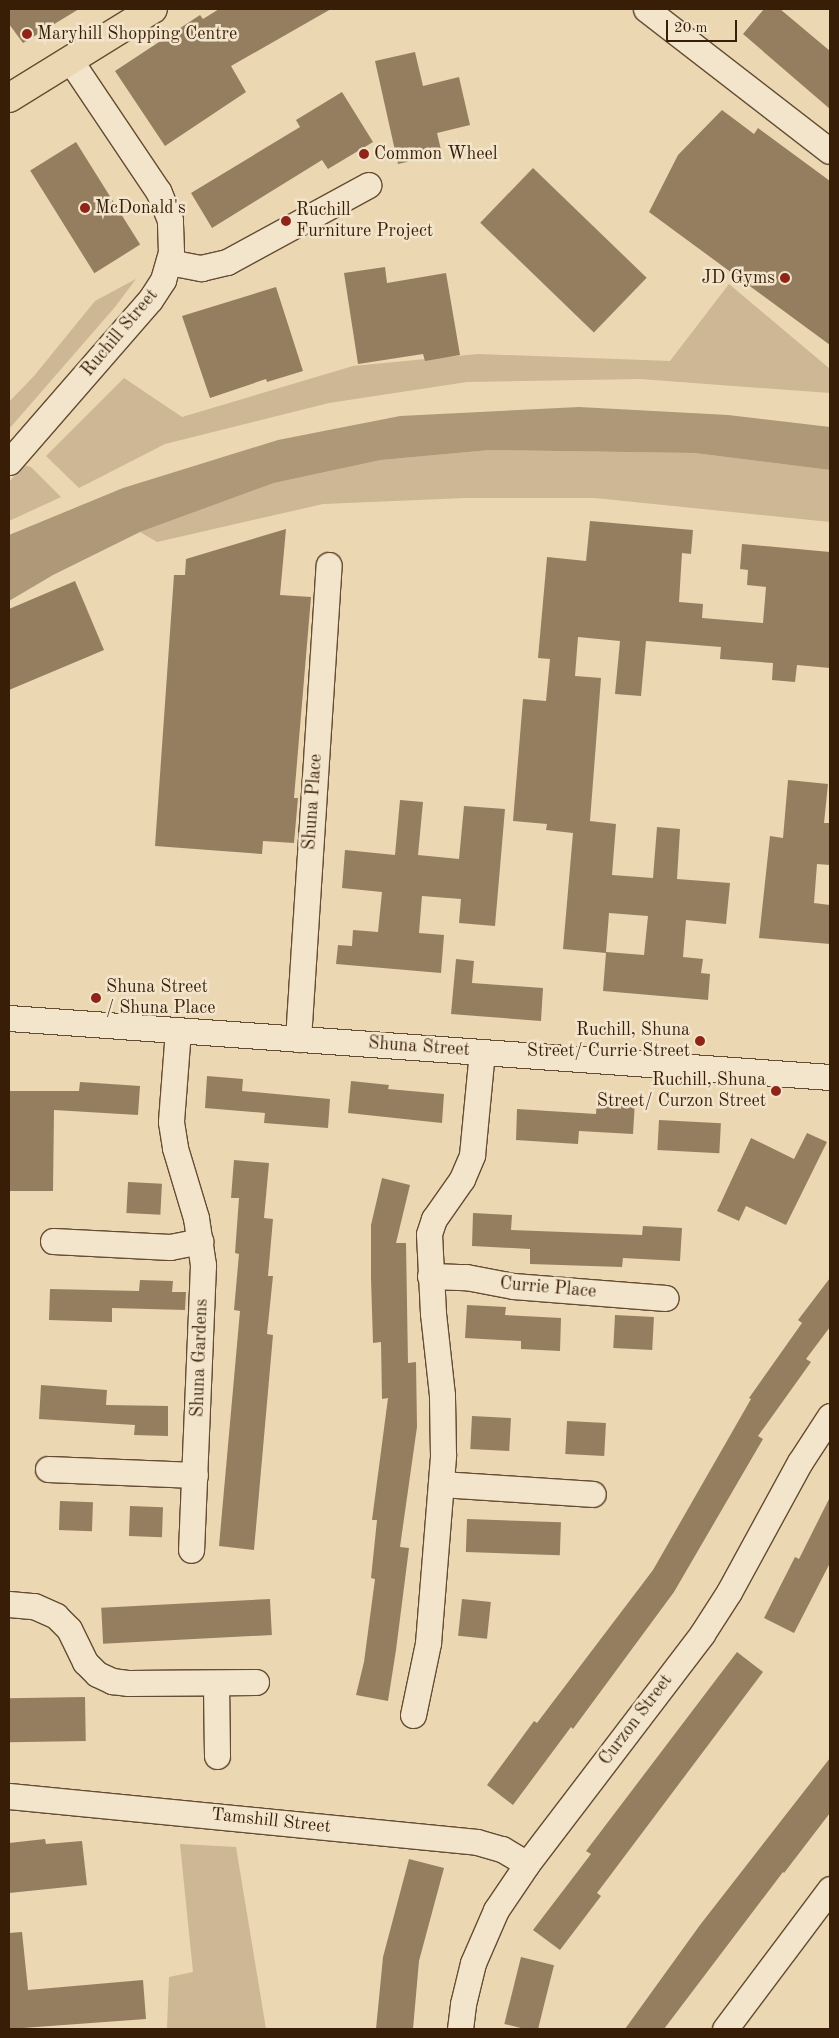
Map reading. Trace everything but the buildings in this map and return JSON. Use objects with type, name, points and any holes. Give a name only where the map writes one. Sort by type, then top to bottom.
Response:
[{"type":"main road","points":[[9,98],[153,9]]},
{"type":"street","points":[[646,9],[830,151]]},
{"type":"street","name":"Ruchill Street","points":[[9,462],[139,315],[158,289],[169,262],[171,230],[168,212],[158,191],[70,60]]},
{"type":"street","points":[[169,262],[201,268],[227,262],[368,185]]},
{"type":"street","name":"Shuna Place","points":[[298,1039],[329,566]]},
{"type":"street","name":"Shuna Street","points":[[9,1018],[482,1052],[830,1070]]},
{"type":"street","name":"Shuna Gardens","points":[[178,1030],[170,1122],[175,1148],[193,1206],[203,1265],[192,1550]]},
{"type":"street","points":[[413,1715],[428,1643],[442,1484],[442,1395],[430,1276],[429,1247],[431,1227],[462,1179],[472,1156],[482,1052]]},
{"type":"street","points":[[53,1241],[170,1247],[200,1241]]},
{"type":"street","name":"Currie Place","points":[[430,1276],[466,1277],[513,1286],[666,1298]]},
{"type":"street","name":"Curzon Street","points":[[460,2029],[466,1987],[480,1944],[496,1910],[527,1864],[702,1634],[729,1592],[795,1470],[830,1416]]},
{"type":"street","points":[[48,1469],[195,1475]]},
{"type":"street","points":[[442,1484],[593,1494]]},
{"type":"street","points":[[9,1604],[42,1608],[63,1621],[85,1662],[104,1678],[129,1683],[256,1682]]},
{"type":"street","points":[[216,1683],[217,1756]]},
{"type":"street","name":"Tamshill Street","points":[[9,1796],[477,1842],[502,1848],[527,1864]]},
{"type":"street","points":[[725,2029],[830,1889]]},
{"type":"shaded area","points":[[136,279],[115,307],[9,429],[9,402],[34,376],[95,301]]},
{"type":"shaded area","points":[[729,284],[830,369],[830,393],[640,379],[467,382],[329,403],[165,444],[79,488],[46,456],[124,378],[182,417],[353,366],[478,354],[670,361]]},
{"type":"shaded area","points":[[579,407],[728,415],[830,427],[830,470],[694,453],[490,450],[381,460],[274,483],[140,532],[53,575],[9,601],[9,535],[123,488],[278,440],[400,416]]},
{"type":"shaded area","points":[[490,450],[694,453],[830,470],[830,522],[595,498],[465,498],[323,504],[157,542],[140,532],[274,483],[381,460]]},
{"type":"shaded area","points":[[24,465],[31,467],[61,497],[9,521],[9,482]]},
{"type":"shaded area","points":[[180,1844],[236,1847],[266,2029],[167,2029],[169,1977],[193,1972]]},
{"type":"place","name":"Maryhill Shopping Centre","points":[[27,34]]},
{"type":"place","name":"Common Wheel","points":[[364,154]]},
{"type":"place","name":"McDonald's","points":[[85,208]]},
{"type":"place","name":"Ruchill Furniture Project","points":[[286,221]]},
{"type":"place","name":"JD Gyms","points":[[785,278]]},
{"type":"place","name":"Shuna Street / Shuna Place","points":[[96,998]]},
{"type":"place","name":"Ruchill, Shuna Street/ Currie Street","points":[[700,1041]]},
{"type":"place","name":"Ruchill, Shuna Street/ Curzon Street","points":[[776,1091]]}]
